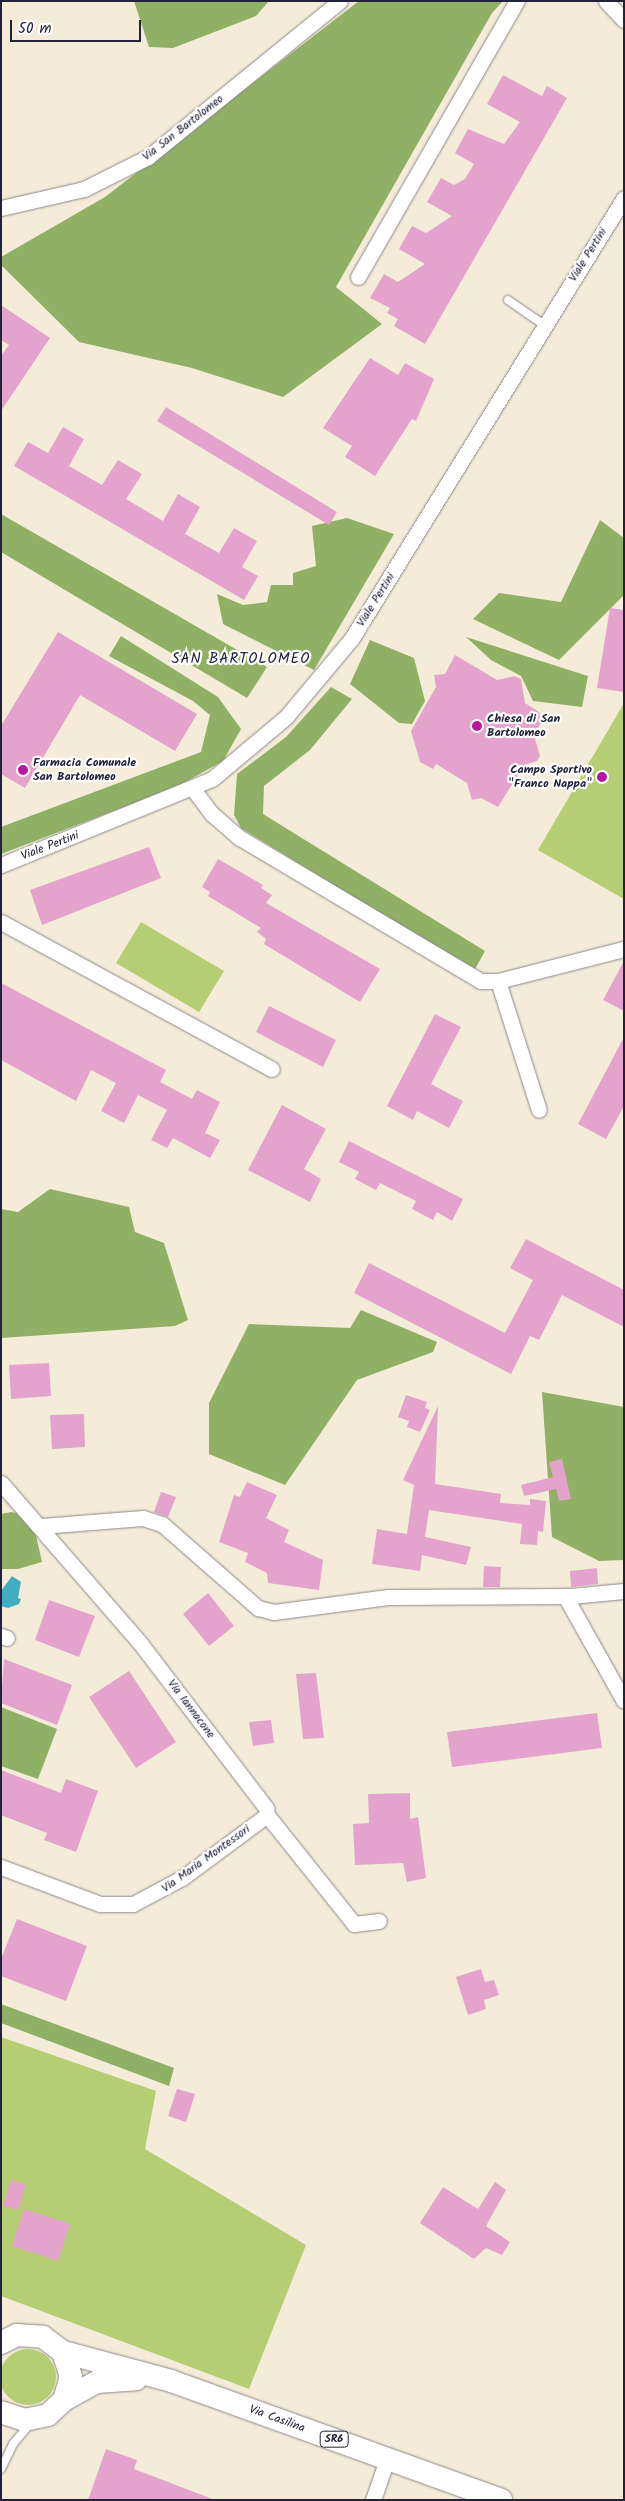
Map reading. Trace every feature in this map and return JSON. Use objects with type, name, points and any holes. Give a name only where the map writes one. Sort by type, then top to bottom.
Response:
[{"type":"main road","points":[[7,2337],[43,2337],[63,2352],[71,2376],[64,2400]]},
{"type":"main road","name":"Via Casilina","points":[[63,2352],[166,2380],[501,2500]]},
{"type":"main road","name":"Via Casilina","points":[[38,2419],[57,2409],[64,2400],[97,2382],[116,2378],[166,2380]]},
{"type":"main road","points":[[1,2412],[25,2420],[38,2419]]},
{"type":"street","name":"Via San Bartolomeo","points":[[1,208],[84,189],[148,157],[340,1]]},
{"type":"street","points":[[358,277],[517,1]]},
{"type":"street","points":[[606,1],[624,20]]},
{"type":"street","name":"Viale Pertini","points":[[1,864],[193,789],[229,767],[286,717],[352,638],[624,198]]},
{"type":"street","points":[[193,789],[212,814],[240,838],[480,981],[498,981],[624,950]]},
{"type":"street","points":[[1,922],[272,1069]]},
{"type":"street","points":[[498,981],[539,1110]]},
{"type":"street","name":"Via Iannacone","points":[[1,1484],[41,1526],[140,1643],[266,1808],[267,1815],[354,1924],[379,1921]]},
{"type":"street","points":[[41,1526],[143,1518],[162,1524],[258,1608],[274,1612],[388,1597],[565,1596],[624,1591]]},
{"type":"street","points":[[565,1596],[624,1701]]},
{"type":"street","name":"Via Maria Montessori","points":[[1,1867],[100,1904],[133,1904],[182,1878],[267,1815]]},
{"type":"street","points":[[373,2500],[387,2459]]},
{"type":"lane","points":[[508,300],[544,325]]},
{"type":"lane","points":[[1,2469],[22,2431],[38,2419]]},
{"type":"green space","points":[[134,1],[269,1],[256,16],[173,48],[149,47]]},
{"type":"green space","points":[[359,1],[503,1],[492,13],[336,287],[382,324],[283,397],[192,368],[79,342],[1,265],[1,257],[105,197]]},
{"type":"green space","points":[[1,514],[267,667],[247,698],[1,552]]},
{"type":"green space","points":[[347,518],[394,534],[314,670],[223,624],[217,594],[243,605],[267,602],[271,585],[293,585],[293,573],[316,566],[312,526]]},
{"type":"green space","points":[[600,520],[624,538],[624,595],[559,660],[473,619],[499,593],[561,602]]},
{"type":"green space","points":[[121,636],[218,697],[241,729],[223,761],[176,787],[1,854],[1,827],[201,752],[210,715],[193,701],[109,656]]},
{"type":"green space","points":[[466,637],[588,676],[582,707],[533,701],[521,676],[491,660]]},
{"type":"green space","points":[[370,640],[414,658],[425,701],[412,724],[399,723],[350,684]]},
{"type":"green space","points":[[331,687],[352,699],[310,750],[264,786],[263,814],[485,951],[474,971],[241,828],[234,815],[237,774],[286,737]]},
{"type":"green space","name":"Campo Sportivo \"Franco Nappa\"","points":[[624,703],[624,899],[538,850]]},
{"type":"green space","points":[[141,922],[224,971],[199,1012],[116,963]]},
{"type":"green space","points":[[50,1189],[129,1207],[135,1232],[164,1243],[188,1320],[175,1326],[1,1338],[1,1209],[18,1212]]},
{"type":"green space","points":[[361,1310],[437,1342],[433,1352],[357,1380],[285,1485],[209,1454],[209,1403],[249,1324],[350,1328]]},
{"type":"green space","points":[[542,1392],[624,1407],[624,1560],[599,1561],[552,1537]]},
{"type":"green space","points":[[11,1512],[23,1514],[35,1531],[42,1562],[18,1569],[1,1569],[1,1514]]},
{"type":"green space","points":[[1,1707],[57,1729],[38,1779],[1,1766]]},
{"type":"green space","points":[[1,2004],[174,2068],[169,2086],[1,2023]]},
{"type":"green space","points":[[1,2037],[156,2091],[145,2149],[306,2245],[249,2389],[1,2296]]},
{"type":"green space","points":[[22,2349],[34,2349],[48,2357],[56,2371],[54,2388],[48,2397],[34,2405],[22,2405],[12,2400],[5,2393],[0,2383],[0,2371],[5,2361],[12,2354]]},
{"type":"water","points":[[12,1576],[21,1582],[18,1598],[21,1599],[19,1604],[8,1608],[1,1606],[1,1591]]},
{"type":"building","points":[[503,75],[542,96],[547,86],[567,98],[425,344],[394,326],[398,319],[387,313],[390,308],[370,298],[384,274],[398,282],[425,264],[399,249],[412,226],[426,233],[452,216],[427,202],[441,178],[454,185],[465,179],[474,164],[455,153],[468,129],[504,144],[520,122],[487,104]]},
{"type":"building","points":[[1,305],[50,338],[1,411],[1,356],[9,345],[1,340]]},
{"type":"building","points":[[370,358],[398,375],[405,363],[434,379],[416,421],[412,419],[375,476],[345,457],[352,446],[323,428]]},
{"type":"building","points":[[166,407],[337,512],[329,525],[157,421]]},
{"type":"building","points":[[63,427],[84,439],[69,466],[102,485],[118,460],[142,474],[126,499],[163,521],[178,494],[200,507],[185,534],[219,553],[234,528],[257,541],[242,567],[258,576],[244,600],[14,466],[28,442],[48,453]]},
{"type":"building","points":[[610,608],[624,610],[624,692],[597,688]]},
{"type":"building","points":[[58,632],[197,714],[175,751],[80,695],[25,788],[1,774],[1,726]]},
{"type":"building","name":"Chiesa di San Bartolomeo","points":[[455,655],[497,680],[514,676],[521,679],[525,703],[539,712],[542,721],[534,735],[540,756],[537,761],[524,765],[498,807],[481,798],[472,800],[467,783],[436,764],[433,769],[420,762],[411,731],[436,687],[434,675],[445,674]]},
{"type":"building","points":[[149,847],[161,878],[42,925],[30,890]]},
{"type":"building","points":[[218,859],[263,885],[261,888],[272,895],[266,903],[380,969],[360,1002],[264,944],[266,939],[257,932],[261,928],[208,896],[210,892],[202,887]]},
{"type":"building","points":[[624,961],[624,1011],[603,1000]]},
{"type":"building","points":[[1,983],[166,1070],[160,1082],[192,1099],[197,1090],[220,1102],[205,1133],[220,1140],[210,1158],[173,1138],[167,1148],[151,1140],[167,1110],[138,1095],[124,1123],[101,1111],[116,1083],[91,1070],[76,1101],[1,1060]]},
{"type":"building","points":[[269,1006],[336,1040],[323,1067],[256,1032]]},
{"type":"building","points":[[435,1014],[461,1027],[431,1084],[463,1101],[449,1128],[417,1111],[413,1120],[387,1106]]},
{"type":"building","points":[[624,1037],[624,1106],[606,1139],[578,1124]]},
{"type":"building","points":[[282,1105],[326,1129],[304,1169],[321,1179],[310,1202],[248,1170]]},
{"type":"building","points":[[349,1141],[463,1199],[452,1221],[437,1212],[433,1220],[412,1209],[416,1201],[380,1183],[376,1190],[355,1179],[359,1172],[339,1162]]},
{"type":"building","points":[[526,1239],[624,1290],[624,1327],[562,1295],[539,1340],[530,1336],[511,1374],[354,1293],[369,1263],[505,1333],[533,1280],[510,1268]]},
{"type":"building","points":[[49,1363],[51,1396],[11,1399],[9,1365]]},
{"type":"building","points":[[406,1395],[427,1402],[425,1408],[430,1410],[420,1432],[407,1427],[409,1421],[398,1417]]},
{"type":"building","points":[[438,1406],[435,1484],[501,1494],[500,1503],[530,1505],[530,1499],[546,1501],[543,1532],[538,1531],[537,1545],[520,1544],[522,1524],[429,1510],[425,1537],[471,1547],[466,1565],[422,1555],[420,1571],[372,1564],[377,1529],[407,1534],[414,1485],[403,1480]]},
{"type":"building","points":[[84,1414],[85,1447],[52,1449],[50,1415]]},
{"type":"building","points":[[562,1459],[571,1499],[559,1501],[556,1489],[524,1496],[521,1485],[553,1477],[549,1462]]},
{"type":"building","points":[[247,1482],[277,1495],[266,1518],[289,1530],[284,1542],[323,1560],[319,1590],[268,1583],[267,1573],[245,1562],[248,1553],[219,1542],[234,1495],[240,1497]]},
{"type":"building","points":[[161,1492],[176,1497],[168,1517],[154,1512]]},
{"type":"building","points":[[484,1566],[501,1567],[500,1587],[483,1587]]},
{"type":"building","points":[[597,1568],[598,1584],[571,1587],[570,1571]]},
{"type":"building","points":[[208,1593],[234,1626],[209,1646],[183,1614]]},
{"type":"building","points":[[49,1600],[95,1616],[79,1657],[35,1640]]},
{"type":"building","points":[[4,1659],[72,1685],[57,1725],[1,1703]]},
{"type":"building","points":[[129,1671],[176,1742],[136,1768],[89,1697]]},
{"type":"building","points":[[316,1673],[324,1738],[303,1739],[296,1674]]},
{"type":"building","points":[[597,1713],[602,1748],[452,1767],[447,1732]]},
{"type":"building","points":[[271,1720],[274,1743],[253,1746],[249,1722]]},
{"type":"building","points":[[1,1770],[61,1793],[66,1779],[98,1791],[76,1852],[44,1840],[47,1833],[1,1815]]},
{"type":"building","points":[[410,1793],[410,1819],[418,1817],[426,1878],[407,1882],[403,1863],[355,1865],[353,1824],[369,1823],[368,1794]]},
{"type":"building","points":[[17,1919],[87,1946],[66,2001],[1,1976],[1,1959]]},
{"type":"building","points":[[481,1969],[485,1982],[494,1980],[499,1995],[484,2000],[486,2009],[468,2015],[456,1977]]},
{"type":"building","points":[[177,2089],[195,2094],[186,2122],[168,2116]]},
{"type":"building","points":[[11,2180],[26,2185],[18,2210],[3,2206]]},
{"type":"building","points":[[495,2182],[506,2190],[486,2226],[510,2242],[502,2255],[486,2248],[474,2259],[420,2223],[443,2187],[478,2209]]},
{"type":"building","points":[[24,2209],[70,2224],[58,2261],[12,2246]]},
{"type":"building","points":[[106,2449],[137,2460],[134,2469],[215,2500],[88,2500]]},
{"type":"place","name":"Chiesa di San Bartolomeo","points":[[477,726]]},
{"type":"place","name":"Farmacia Comunale San Bartolomeo","points":[[23,770]]},
{"type":"place","name":"Campo Sportivo \"Franco Nappa\"","points":[[602,777]]},
{"type":"district","name":"SAN BARTOLOMEO","points":[[241,660]]}]
